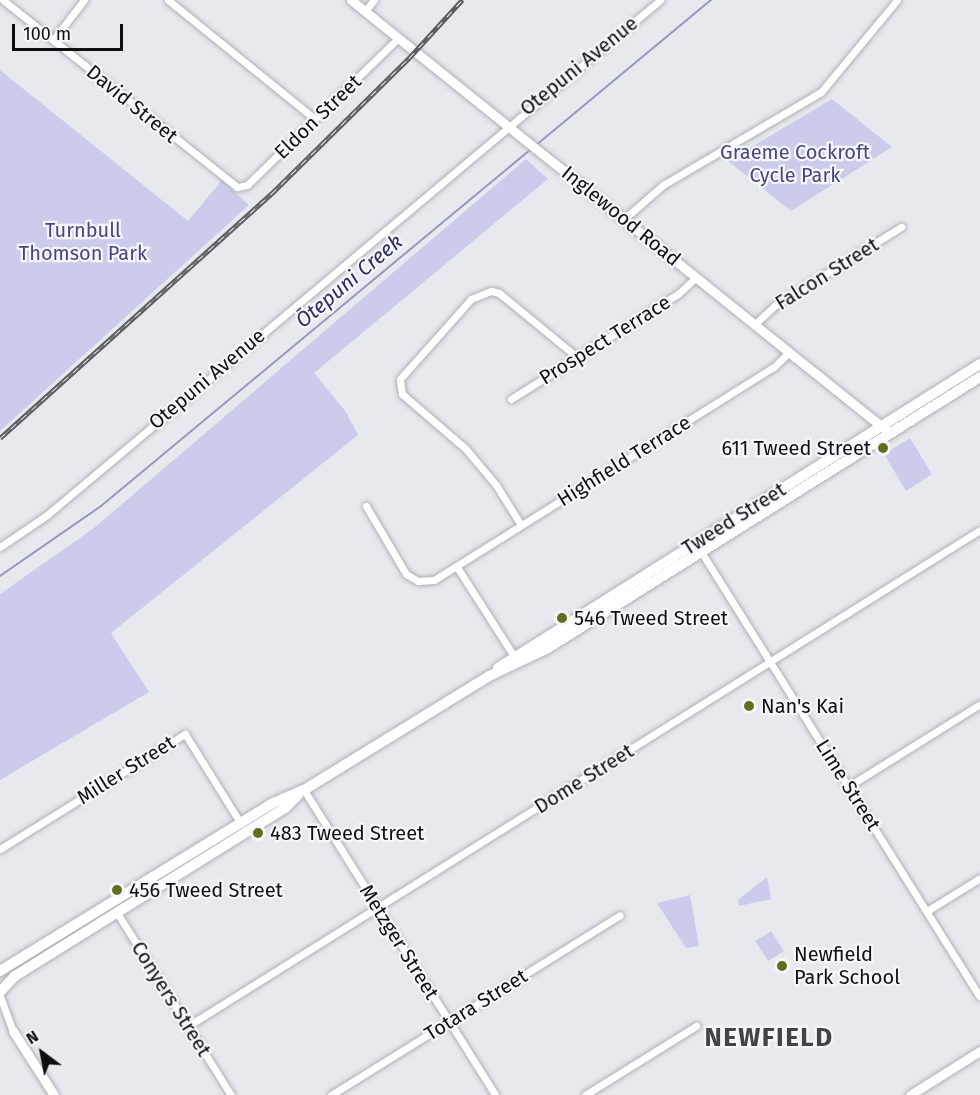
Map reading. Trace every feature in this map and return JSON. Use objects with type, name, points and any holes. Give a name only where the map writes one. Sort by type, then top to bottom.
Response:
[{"type":"main road","name":"Tweed Street","points":[[0,993],[15,976],[114,908],[243,827],[286,807],[304,790],[698,548],[941,395],[980,364]]},
{"type":"main road","name":"Tweed Street","points":[[941,395],[980,377]]},
{"type":"main road","name":"Tweed Street","points":[[0,971],[114,908]]},
{"type":"main road","points":[[0,983],[0,993]]},
{"type":"street","name":"David Street","points":[[3,0],[234,185]]},
{"type":"street","points":[[52,40],[84,0]]},
{"type":"street","points":[[168,0],[315,119]]},
{"type":"street","name":"Inglewood Road","points":[[351,0],[886,430]]},
{"type":"street","points":[[365,11],[374,0]]},
{"type":"street","name":"Otepuni Avenue","points":[[0,547],[47,515],[507,125],[660,0]]},
{"type":"street","points":[[624,219],[663,185],[821,92],[897,0]]},
{"type":"street","name":"Eldon Street","points":[[234,185],[247,185],[398,38]]},
{"type":"street","name":"Falcon Street","points":[[755,324],[774,306],[901,227]]},
{"type":"street","name":"Prospect Terrace","points":[[511,399],[678,294],[696,277]]},
{"type":"street","points":[[521,525],[496,485],[466,449],[402,394],[400,379],[471,299],[491,291],[499,293],[577,357]]},
{"type":"street","name":"Highfield Terrace","points":[[366,506],[395,559],[412,579],[426,582],[457,567],[774,367],[789,352]]},
{"type":"street","name":"Dome Street","points":[[188,1026],[980,530]]},
{"type":"street","name":"Lime Street","points":[[698,548],[980,997]]},
{"type":"street","points":[[457,567],[517,660]]},
{"type":"street","points":[[849,786],[980,704]]},
{"type":"street","name":"Miller Street","points":[[0,849],[184,734],[243,827]]},
{"type":"street","name":"Metzger Street","points":[[304,790],[495,1095]]},
{"type":"street","points":[[927,911],[980,878]]},
{"type":"street","name":"Conyers Street","points":[[114,908],[231,1095]]},
{"type":"street","name":"Totara Street","points":[[331,1095],[620,915]]},
{"type":"street","points":[[0,993],[11,1027]]},
{"type":"street","points":[[0,1016],[11,1027],[54,1095]]},
{"type":"street","points":[[585,1095],[696,1026]]},
{"type":"street","points":[[910,1095],[980,1051]]},
{"type":"green space","name":"Turnbull Thomson Park","points":[[0,70],[188,221],[222,180],[249,205],[0,431]]},
{"type":"green space","name":"Graeme Cockroft Cycle Park","points":[[832,99],[892,147],[791,211],[728,161]]},
{"type":"green space","points":[[526,159],[548,179],[314,373],[346,412],[358,435],[111,633],[149,692],[0,780],[0,594],[94,528]]},
{"type":"green space","points":[[910,438],[932,474],[906,491],[884,454]]},
{"type":"green space","points":[[767,877],[771,899],[739,906],[738,900]]},
{"type":"green space","points":[[690,895],[699,946],[686,948],[657,903]]},
{"type":"green space","points":[[771,931],[784,951],[768,961],[755,941]]},
{"type":"waterway","name":"Ōtepuni Creek","points":[[535,146],[711,0]]},
{"type":"waterway","name":"Ōtepuni Creek","points":[[0,576],[101,506],[531,149]]},
{"type":"railway","points":[[0,438],[271,194],[409,58],[462,0]]},
{"type":"place","name":"611 Tweed Street","points":[[883,448]]},
{"type":"place","name":"546 Tweed Street","points":[[562,618]]},
{"type":"place","name":"Nan's Kai","points":[[749,706]]},
{"type":"place","name":"483 Tweed Street","points":[[258,833]]},
{"type":"place","name":"456 Tweed Street","points":[[117,890]]},
{"type":"place","name":"Newfield Park School","points":[[782,966]]},
{"type":"district","name":"NEWFIELD","points":[[769,1038]]}]
